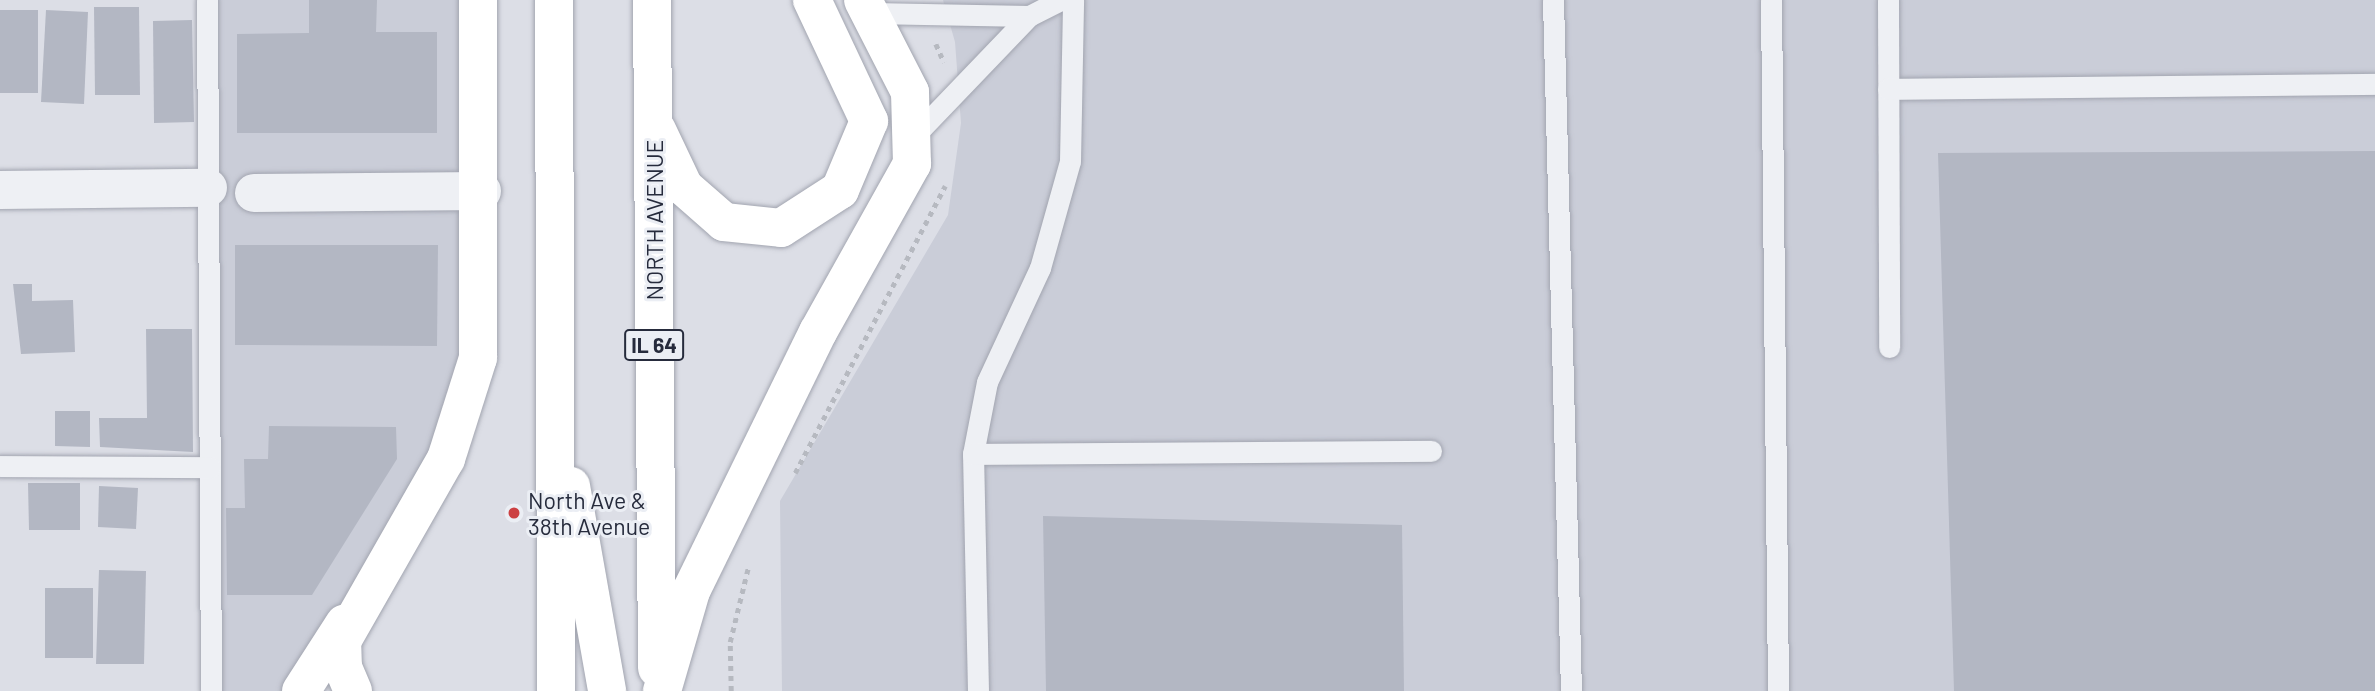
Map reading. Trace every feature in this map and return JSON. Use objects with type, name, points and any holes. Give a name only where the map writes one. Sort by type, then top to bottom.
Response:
[{"type":"main road","points":[[300,691],[417,513],[467,410],[481,314],[482,191],[478,0]]},
{"type":"main road","points":[[554,0],[553,409],[556,691]]},
{"type":"main road","name":"NORTH AVENUE","points":[[652,0],[659,691]]},
{"type":"main road","points":[[653,121],[684,187],[724,222],[781,228],[840,190],[869,121],[812,0]]},
{"type":"main road","points":[[659,691],[691,591],[818,332],[912,164],[910,92],[867,7]]},
{"type":"main road","points":[[553,409],[607,691]]},
{"type":"main road","points":[[353,691],[342,667],[342,641],[359,602]]},
{"type":"main road","points":[[529,691],[555,614]]},
{"type":"street","points":[[0,190],[208,188]]},
{"type":"street","points":[[254,193],[482,191]]},
{"type":"lane","points":[[207,0],[211,691]]},
{"type":"lane","points":[[911,139],[1029,16],[1060,0]]},
{"type":"lane","points":[[978,691],[973,454],[987,382],[1040,268],[1070,161],[1073,0]]},
{"type":"lane","points":[[1553,0],[1571,691]]},
{"type":"lane","points":[[1771,0],[1778,691]]},
{"type":"lane","points":[[1888,0],[1889,347]]},
{"type":"lane","points":[[867,7],[1029,16]]},
{"type":"lane","points":[[1888,89],[2375,83]]},
{"type":"lane","points":[[973,454],[1431,451]]},
{"type":"lane","points":[[0,466],[210,467]]},
{"type":"path","points":[[933,37],[948,73]]},
{"type":"path","points":[[787,487],[942,200],[947,178]]},
{"type":"path","points":[[731,691],[730,642],[751,560]]},
{"type":"shaded area","points":[[207,0],[478,0],[478,358],[300,691],[211,691]]},
{"type":"shaded area","points":[[943,0],[2375,0],[2375,691],[782,691],[780,501],[948,215],[961,123],[955,42]]},
{"type":"building","points":[[309,0],[377,0],[376,32],[437,32],[437,133],[237,133],[237,34],[309,33]]},
{"type":"building","points":[[94,7],[139,7],[140,95],[95,95]]},
{"type":"building","points":[[0,10],[38,10],[38,93],[0,93]]},
{"type":"building","points":[[46,10],[88,12],[84,104],[41,102]]},
{"type":"building","points":[[192,20],[194,122],[154,123],[153,21]]},
{"type":"building","points":[[2375,151],[2375,691],[1954,691],[1938,153]]},
{"type":"building","points":[[235,245],[438,245],[437,346],[235,345]]},
{"type":"building","points":[[13,284],[32,284],[32,301],[73,300],[75,352],[21,354]]},
{"type":"building","points":[[146,329],[192,329],[193,452],[100,447],[99,418],[147,418]]},
{"type":"building","points":[[55,411],[90,411],[90,447],[55,446]]},
{"type":"building","points":[[269,426],[396,427],[397,459],[312,595],[227,595],[226,508],[245,508],[244,459],[268,459]]},
{"type":"building","points":[[28,483],[80,483],[80,530],[29,530]]},
{"type":"building","points":[[99,486],[138,488],[136,529],[98,527]]},
{"type":"building","points":[[1043,516],[1402,525],[1404,691],[1046,691]]},
{"type":"building","points":[[99,570],[146,571],[144,664],[96,664]]},
{"type":"building","points":[[45,588],[93,588],[93,658],[45,658]]},
{"type":"place","name":"North Ave & 38th Avenue","points":[[514,513]]}]
